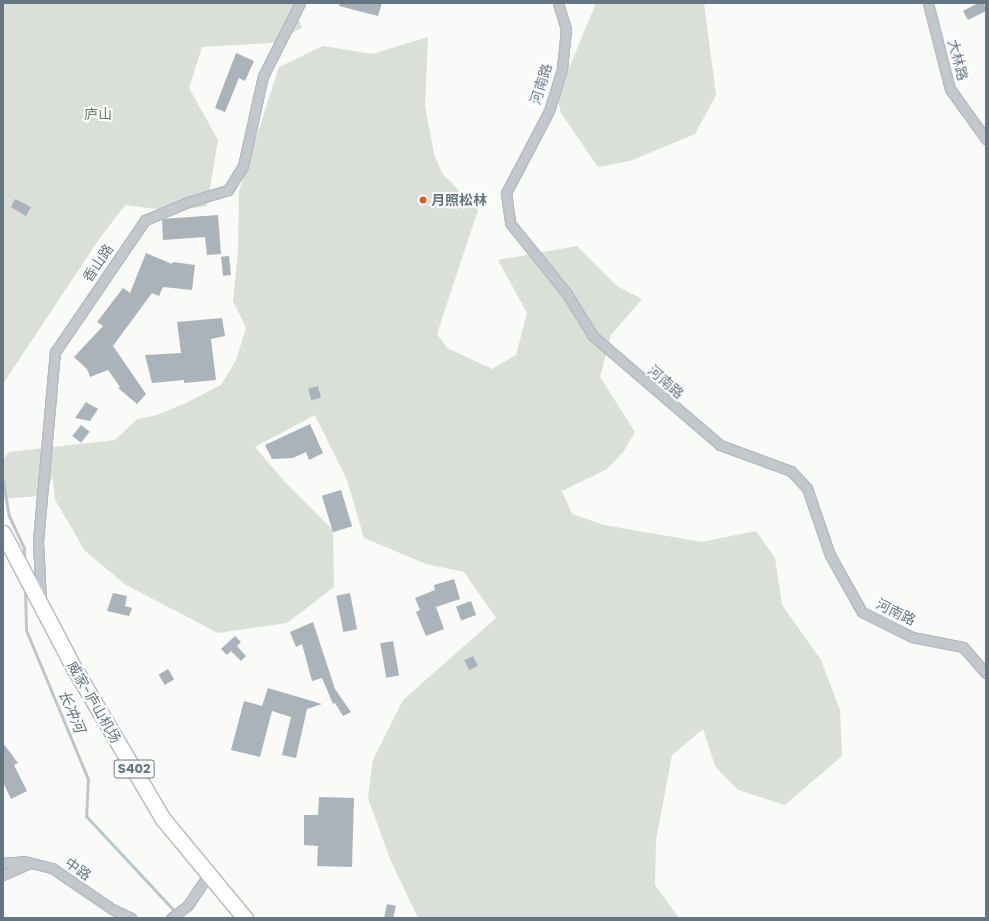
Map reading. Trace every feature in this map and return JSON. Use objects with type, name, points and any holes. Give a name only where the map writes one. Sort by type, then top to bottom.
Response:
[{"type":"main road","name":"威家-庐山机场","points":[[3,534],[74,668],[163,819],[245,918]]},
{"type":"street","name":"香山路","points":[[42,607],[38,541],[55,352],[145,220],[188,202],[228,190],[244,166],[263,76],[300,3]]},
{"type":"street","name":"河南路","points":[[558,3],[566,29],[562,69],[549,111],[506,193],[510,223],[567,294],[598,341],[720,445],[791,471],[807,488],[830,555],[862,612],[912,637],[963,647],[986,673]]},
{"type":"street","name":"大林路","points":[[928,3],[950,89],[986,139]]},
{"type":"street","name":"中路","points":[[3,863],[24,861],[52,868],[112,909],[131,918]]},
{"type":"street","points":[[3,875],[31,862]]},
{"type":"street","points":[[171,918],[188,905],[209,874]]},
{"type":"green space","name":"庐山","points":[[3,3],[293,3],[302,28],[272,43],[202,47],[189,88],[218,140],[207,206],[173,211],[125,205],[97,242],[3,384]]},
{"type":"green space","points":[[596,3],[704,3],[716,95],[695,134],[630,161],[598,167],[561,113],[557,97]]},
{"type":"green space","points":[[428,37],[425,106],[434,154],[442,173],[478,210],[437,334],[447,348],[492,369],[516,355],[527,313],[498,260],[577,246],[617,286],[642,299],[611,335],[600,377],[635,432],[624,451],[607,469],[562,491],[572,514],[604,525],[702,542],[756,531],[775,558],[782,605],[821,660],[840,710],[842,756],[785,805],[738,790],[715,766],[703,729],[672,755],[656,840],[655,885],[679,918],[418,918],[390,859],[368,798],[373,760],[403,700],[496,618],[464,572],[426,564],[364,538],[347,480],[315,415],[255,447],[284,481],[333,530],[334,587],[287,623],[218,633],[126,585],[85,551],[55,500],[53,478],[38,496],[3,499],[3,460],[9,452],[115,440],[137,419],[157,415],[186,403],[221,385],[236,360],[246,328],[233,301],[238,251],[239,191],[279,67],[323,46],[372,54]]},
{"type":"building","points":[[340,3],[382,3],[378,16],[339,6]]},
{"type":"building","points":[[978,3],[984,3],[986,11],[968,20],[963,11]]},
{"type":"building","points":[[236,53],[254,61],[245,81],[239,78],[225,112],[215,108]]},
{"type":"building","points":[[15,199],[31,207],[26,216],[11,207]]},
{"type":"building","points":[[218,215],[221,254],[207,255],[205,237],[163,240],[162,219]]},
{"type":"building","points":[[146,253],[172,264],[173,262],[195,265],[192,290],[163,287],[159,296],[152,293],[113,346],[146,394],[137,404],[118,388],[120,387],[108,370],[90,377],[87,369],[74,357],[103,326],[97,322],[123,288],[130,293]]},
{"type":"building","points":[[229,256],[231,275],[223,276],[221,257]]},
{"type":"building","points":[[222,318],[225,336],[211,339],[216,380],[184,383],[184,380],[152,383],[145,355],[181,353],[177,322]]},
{"type":"building","points":[[318,386],[321,398],[311,400],[308,388]]},
{"type":"building","points":[[86,402],[98,409],[90,421],[75,418]]},
{"type":"building","points":[[310,424],[323,453],[309,460],[306,452],[293,458],[272,459],[265,445]]},
{"type":"building","points":[[81,425],[90,432],[81,443],[72,436]]},
{"type":"building","points":[[341,490],[352,526],[333,532],[322,496]]},
{"type":"building","points":[[454,579],[460,599],[436,607],[444,629],[426,636],[416,612],[420,610],[415,598],[435,590],[434,585]]},
{"type":"building","points":[[113,593],[127,596],[125,606],[132,608],[129,616],[107,611]]},
{"type":"building","points":[[350,593],[357,629],[343,632],[336,596]]},
{"type":"building","points":[[471,601],[476,615],[461,621],[456,606]]},
{"type":"building","points":[[313,622],[335,689],[351,712],[343,716],[335,703],[333,704],[322,678],[312,681],[302,644],[296,647],[290,632]]},
{"type":"building","points":[[235,636],[241,642],[237,646],[246,656],[241,661],[231,651],[227,655],[221,649]]},
{"type":"building","points":[[393,641],[399,675],[386,678],[380,643]]},
{"type":"building","points":[[473,656],[478,666],[469,670],[464,661]]},
{"type":"building","points":[[168,669],[174,679],[165,685],[159,675]]},
{"type":"building","points":[[268,688],[322,704],[307,709],[296,758],[282,755],[291,717],[272,711],[260,757],[231,750],[244,701],[262,706]]},
{"type":"building","points":[[3,743],[18,763],[14,765],[27,791],[11,799],[3,782]]},
{"type":"building","points":[[319,797],[354,798],[352,867],[317,866],[318,846],[304,845],[304,815],[318,815]]},
{"type":"building","points":[[387,904],[396,906],[393,918],[384,918]]},
{"type":"waterway","name":"长冲河","points":[[3,480],[9,516],[24,548],[24,560]]},
{"type":"waterway","name":"长冲河","points":[[25,588],[26,630],[88,779],[86,816],[181,918]]},
{"type":"place","name":"月照松林","points":[[423,200]]}]
